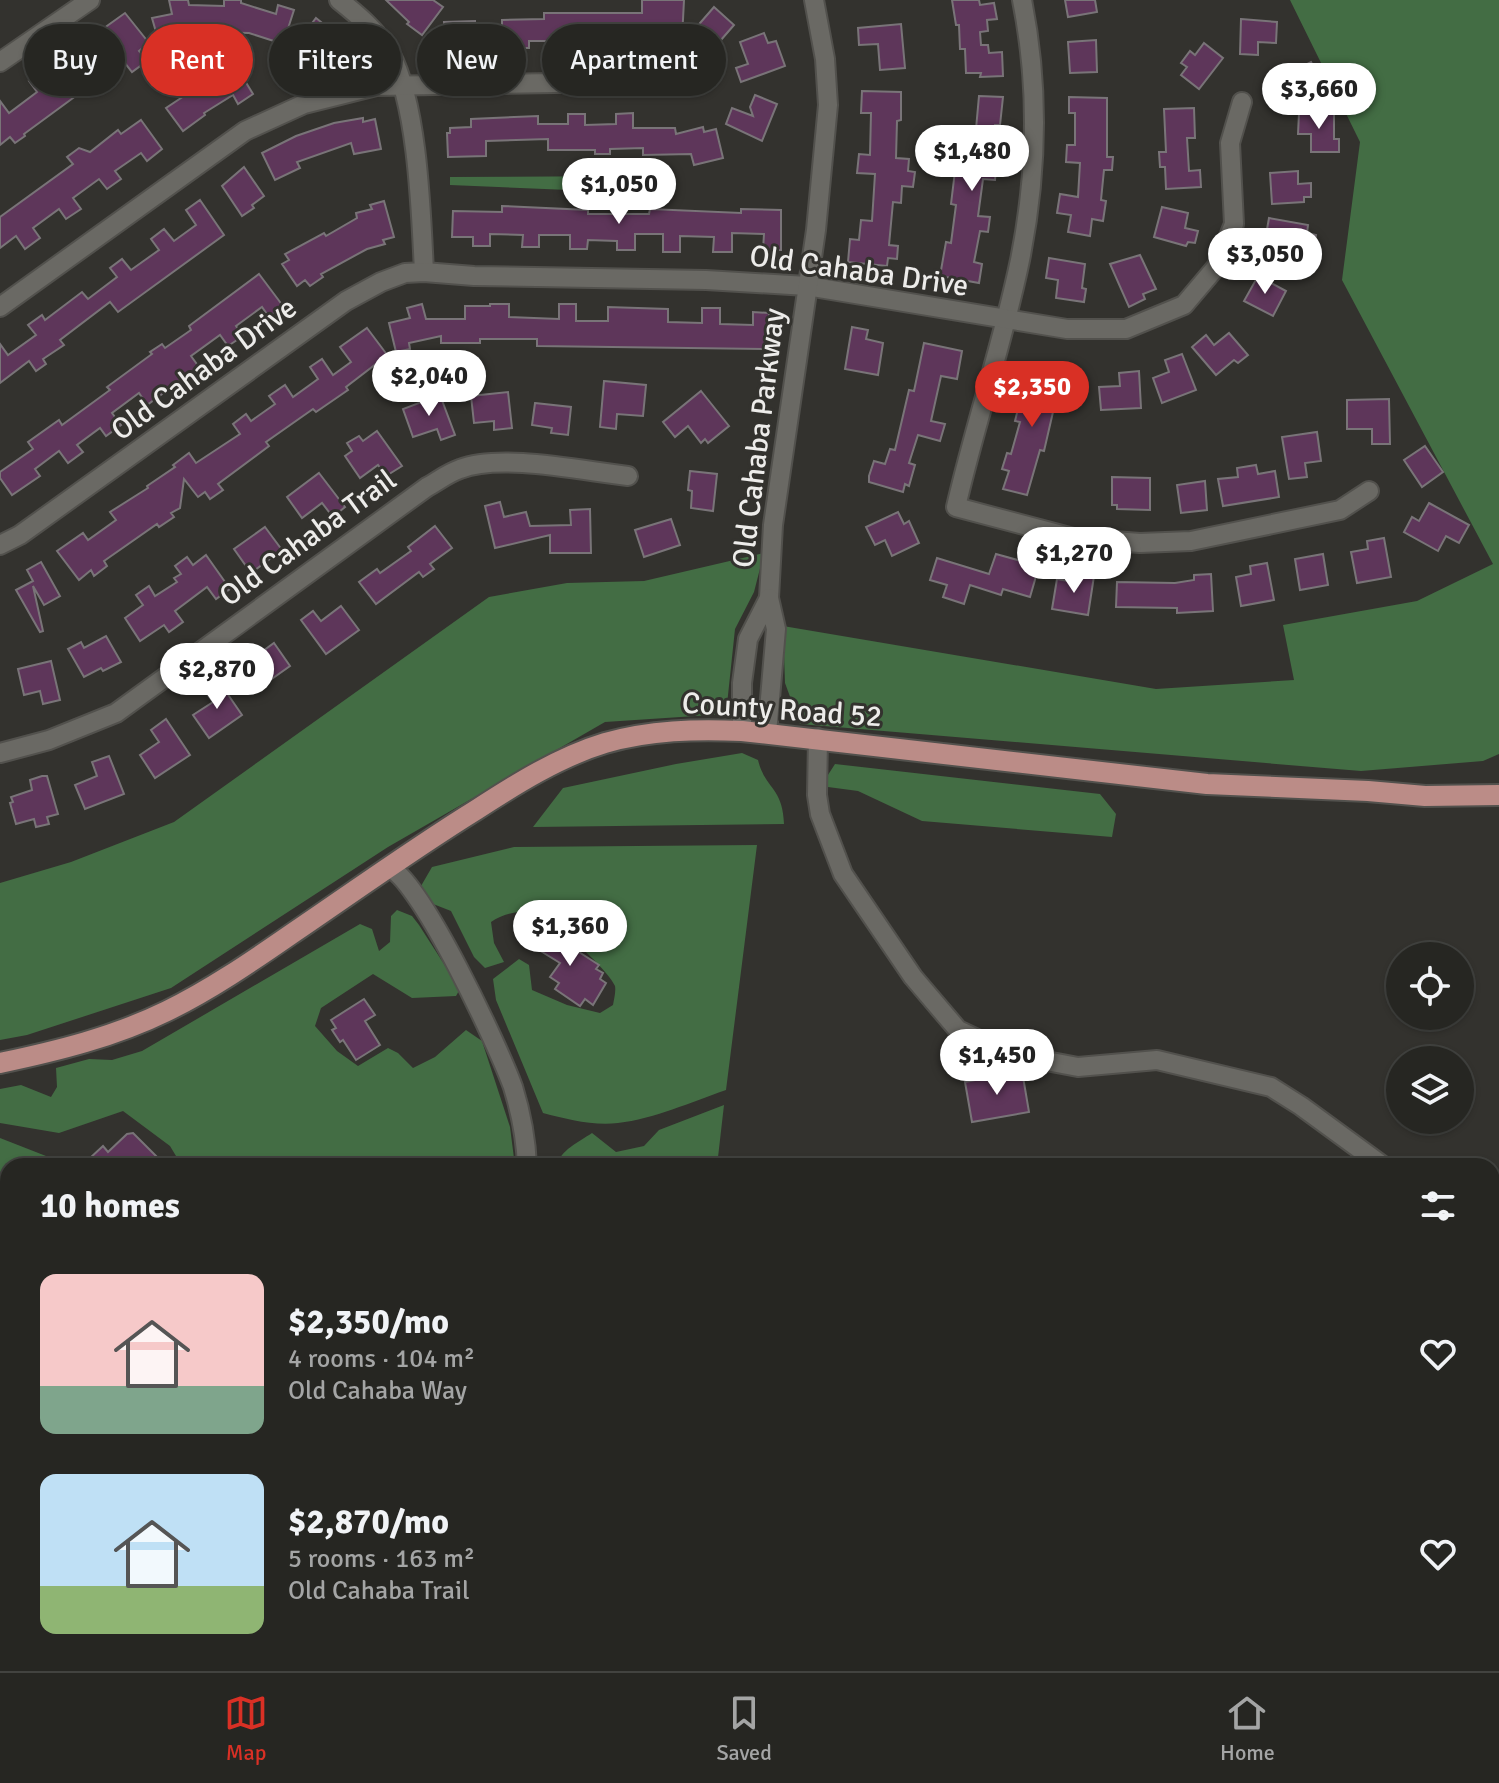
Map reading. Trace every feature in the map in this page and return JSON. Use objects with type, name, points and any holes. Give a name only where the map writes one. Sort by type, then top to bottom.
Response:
[{"type":"main road","name":"County Road 52","points":[[0,1063],[57,1051],[134,1026],[168,1011],[253,960],[514,785],[601,744],[672,730],[742,731],[818,738],[1207,784],[1425,796],[1499,795]]},
{"type":"street","points":[[0,62],[90,0]]},
{"type":"street","points":[[339,0],[382,40],[402,85],[410,118],[424,272]]},
{"type":"street","name":"Old Cahaba Parkway","points":[[767,733],[776,629],[769,598],[773,525],[816,230],[828,105],[825,59],[814,0]]},
{"type":"street","points":[[1022,0],[1035,113],[1020,258],[956,507],[1073,538],[1140,543],[1191,541],[1340,510],[1369,491]]},
{"type":"street","points":[[0,307],[245,131],[283,112],[376,86],[542,83]]},
{"type":"street","name":"Old Cahaba Drive","points":[[0,545],[20,535],[346,301],[405,273],[807,286],[1067,329],[1126,329],[1184,305],[1217,266],[1234,224],[1230,143],[1242,102]]},
{"type":"street","name":"Old Cahaba Trail","points":[[0,753],[49,740],[116,713],[427,487],[462,468],[489,463],[515,464],[628,476]]},
{"type":"street","name":"Old Cahaba Parkway","points":[[742,731],[742,683],[748,639],[769,598]]},
{"type":"street","points":[[818,738],[817,795],[820,814],[843,874],[913,977],[958,1030],[1041,1060],[1078,1067],[1157,1060],[1271,1087],[1372,1158]]},
{"type":"street","points":[[390,868],[399,872],[430,917],[489,1032],[512,1085],[522,1120],[526,1158]]},
{"type":"green space","points":[[1290,0],[1499,0],[1499,754],[1483,761],[1361,771],[800,724],[785,683],[783,626],[1156,689],[1294,680],[1283,625],[1417,601],[1493,564],[1342,280],[1360,142]]},
{"type":"green space","points":[[638,176],[639,187],[593,191],[450,185],[450,177]]},
{"type":"green space","points":[[764,553],[754,592],[735,629],[726,714],[605,722],[388,847],[171,988],[27,1035],[0,1040],[0,883],[71,862],[174,822],[489,597],[567,583],[644,581]]},
{"type":"green space","points":[[742,753],[758,760],[780,802],[784,824],[533,827],[563,788]]},
{"type":"green space","points":[[835,764],[1100,794],[1116,814],[1112,837],[922,821],[858,791],[828,787],[826,778]]},
{"type":"green space","points":[[757,845],[726,1090],[659,1114],[618,1123],[589,1123],[543,1113],[496,1000],[493,979],[519,959],[529,965],[532,990],[567,1005],[600,1013],[613,1005],[615,986],[604,970],[551,921],[523,912],[491,922],[494,943],[504,962],[485,968],[474,957],[451,911],[428,902],[421,886],[432,867],[514,847]]},
{"type":"green space","points":[[397,910],[412,916],[460,989],[456,996],[412,998],[373,974],[321,1008],[315,1026],[337,1051],[358,1066],[388,1048],[413,1068],[435,1057],[466,1030],[482,1041],[510,1127],[514,1158],[177,1158],[170,1146],[123,1111],[59,1133],[0,1123],[0,1089],[21,1085],[51,1097],[57,1087],[56,1068],[89,1059],[112,1060],[142,1051],[360,924],[372,929],[379,951],[390,942],[391,916]]},
{"type":"green space","points":[[724,1105],[718,1158],[561,1158],[592,1133],[616,1152],[644,1146],[659,1130]]},
{"type":"green space","points":[[0,1138],[48,1158],[0,1158]]},
{"type":"building","points":[[169,0],[188,0],[189,5],[224,6],[224,0],[241,0],[241,3],[276,14],[278,5],[294,10],[289,24],[269,24],[269,39],[253,34],[253,24],[154,24],[152,18],[172,14]]},
{"type":"building","points":[[386,0],[433,0],[443,7],[430,24],[417,24],[417,31],[407,24],[409,22]]},
{"type":"building","points":[[642,0],[684,0],[683,24],[542,24],[542,41],[529,41],[529,48],[526,48],[526,24],[502,24],[502,20],[544,19],[544,13],[642,13]]},
{"type":"building","points":[[952,0],[979,0],[980,5],[994,3],[997,19],[987,20],[988,31],[980,32],[981,45],[988,45],[989,53],[1002,52],[1003,76],[980,77],[981,73],[966,73],[965,49],[960,49],[959,25],[956,25]]},
{"type":"building","points":[[1065,0],[1095,0],[1097,12],[1068,17]]},
{"type":"building","points":[[714,7],[734,25],[726,34],[726,24],[699,24]]},
{"type":"building","points":[[125,13],[141,33],[141,65],[132,72],[125,63],[125,24],[110,24]]},
{"type":"building","points":[[1241,19],[1277,22],[1276,43],[1258,42],[1258,55],[1240,54]]},
{"type":"building","points":[[475,21],[475,24],[444,24],[444,22]]},
{"type":"building","points":[[901,24],[905,68],[880,70],[878,44],[859,45],[858,28]]},
{"type":"building","points":[[764,33],[768,43],[776,41],[785,66],[741,82],[736,68],[748,64],[740,42]]},
{"type":"building","points":[[1096,40],[1097,72],[1070,73],[1068,42]]},
{"type":"building","points":[[1204,43],[1223,58],[1199,89],[1181,75],[1187,67],[1181,63],[1190,51],[1195,55]]},
{"type":"building","points":[[1311,62],[1325,91],[1303,102],[1289,73]]},
{"type":"building","points":[[862,91],[901,92],[896,158],[909,159],[908,171],[915,172],[913,187],[902,186],[901,203],[893,202],[889,245],[898,246],[897,259],[888,258],[887,266],[848,262],[850,239],[859,240],[861,220],[872,221],[875,174],[857,173],[859,154],[870,155],[871,113],[861,113]]},
{"type":"building","points":[[755,95],[777,104],[762,141],[726,124],[732,108],[753,116],[750,107]]},
{"type":"building","points":[[32,96],[76,96],[15,143],[10,137],[0,145],[0,101],[9,113]]},
{"type":"building","points":[[184,96],[231,96],[183,131],[166,108]]},
{"type":"building","points":[[234,96],[250,96],[238,104]]},
{"type":"building","points":[[979,96],[1003,97],[1000,125],[995,125],[991,159],[997,160],[995,180],[983,179],[978,216],[990,217],[988,232],[980,231],[974,262],[982,264],[979,283],[940,276],[946,242],[951,243],[956,205],[951,204],[959,138],[975,140]]},
{"type":"building","points":[[1069,97],[1107,98],[1107,157],[1113,157],[1112,170],[1104,170],[1101,200],[1106,201],[1103,221],[1092,219],[1090,236],[1068,232],[1071,215],[1057,213],[1060,194],[1078,197],[1080,163],[1066,162],[1067,145],[1075,145],[1075,113],[1069,113]]},
{"type":"building","points":[[1194,108],[1195,138],[1187,138],[1189,171],[1200,170],[1201,187],[1166,189],[1165,167],[1160,167],[1159,152],[1166,152],[1164,109]]},
{"type":"building","points":[[633,113],[633,128],[675,128],[676,134],[703,127],[704,132],[716,129],[723,158],[694,165],[691,154],[643,155],[643,148],[610,149],[610,154],[595,154],[595,150],[548,150],[548,139],[486,141],[486,156],[448,157],[447,133],[450,133],[450,128],[471,127],[471,119],[538,116],[538,124],[568,124],[568,114],[585,114],[585,125],[616,124],[616,114]]},
{"type":"building","points":[[1299,113],[1334,113],[1334,139],[1339,139],[1339,152],[1311,152],[1311,134],[1298,134]]},
{"type":"building","points":[[363,118],[363,122],[375,119],[381,149],[354,154],[351,143],[297,162],[300,168],[275,180],[262,153],[296,136],[334,123]]},
{"type":"building","points":[[141,120],[162,149],[147,161],[141,153],[115,171],[121,179],[107,189],[99,179],[73,198],[81,209],[66,219],[59,209],[33,228],[40,238],[25,249],[16,236],[0,248],[0,217],[73,164],[67,157],[79,148],[90,152],[118,130],[121,134]]},
{"type":"building","points":[[244,167],[264,196],[242,216],[222,186]]},
{"type":"building","points":[[1298,171],[1298,184],[1311,183],[1311,197],[1304,197],[1304,202],[1272,204],[1270,173]]},
{"type":"building","points":[[200,200],[224,235],[118,312],[110,302],[60,340],[64,345],[43,359],[46,364],[36,371],[29,361],[0,383],[0,344],[8,355],[36,335],[28,325],[42,315],[45,320],[82,292],[88,299],[117,277],[110,268],[122,259],[131,270],[159,250],[151,239],[164,229],[174,241],[196,225],[186,210]]},
{"type":"building","points":[[384,201],[394,237],[321,274],[323,277],[310,286],[305,280],[297,286],[282,264],[289,260],[285,254],[324,233],[326,236],[357,218],[356,213],[372,209],[370,205]]},
{"type":"building","points":[[502,206],[588,210],[588,214],[649,214],[650,209],[741,213],[741,209],[781,210],[781,250],[763,250],[764,234],[732,233],[732,252],[713,252],[714,237],[680,236],[680,252],[663,252],[663,234],[635,234],[635,250],[617,250],[617,241],[588,240],[587,249],[570,249],[570,235],[539,235],[539,247],[522,247],[523,235],[490,234],[490,246],[473,246],[473,237],[452,237],[453,211],[502,212]]},
{"type":"building","points":[[1162,207],[1188,213],[1185,228],[1198,231],[1195,243],[1188,242],[1186,246],[1154,237]]},
{"type":"building","points":[[1269,218],[1308,225],[1307,233],[1316,235],[1314,248],[1304,247],[1302,261],[1277,257],[1280,237],[1266,235]]},
{"type":"building","points":[[1140,255],[1156,289],[1143,294],[1145,299],[1129,307],[1110,264]]},
{"type":"building","points":[[1049,258],[1085,264],[1084,302],[1056,298],[1058,280],[1046,278]]},
{"type":"building","points":[[259,274],[283,306],[269,317],[262,307],[236,326],[243,336],[228,346],[220,335],[191,356],[199,367],[147,405],[139,393],[112,413],[121,425],[106,436],[100,428],[77,445],[83,452],[68,463],[59,451],[35,469],[40,476],[12,495],[0,478],[0,472],[33,449],[28,442],[59,420],[62,425],[110,390],[107,387],[152,354],[150,352],[162,344],[165,348],[191,330],[189,326]]},
{"type":"building","points":[[1258,276],[1286,291],[1273,316],[1244,301]]},
{"type":"building","points":[[422,304],[426,319],[465,319],[465,306],[490,304],[509,304],[509,317],[559,319],[559,304],[576,304],[576,321],[608,321],[608,307],[668,309],[668,322],[702,323],[702,308],[720,308],[720,324],[753,325],[753,312],[769,313],[769,349],[537,346],[537,339],[441,343],[441,336],[409,343],[410,349],[396,352],[389,323],[410,318],[407,308]]},
{"type":"building","points":[[852,327],[868,330],[866,339],[883,343],[878,375],[845,369]]},
{"type":"building","points":[[367,328],[391,360],[380,369],[376,364],[346,387],[348,390],[316,412],[313,409],[266,442],[269,446],[218,484],[223,490],[210,499],[205,492],[198,497],[184,479],[180,508],[171,513],[174,517],[159,527],[157,524],[104,561],[107,566],[94,576],[91,570],[79,580],[57,551],[83,533],[88,540],[116,520],[110,512],[148,488],[189,453],[196,463],[240,434],[233,424],[246,414],[251,421],[275,404],[269,396],[285,385],[293,397],[318,379],[310,367],[322,359],[333,375],[351,362],[340,347]]},
{"type":"building","points":[[1229,333],[1248,355],[1238,363],[1234,360],[1216,375],[1192,347],[1206,335],[1214,345]]},
{"type":"building","points":[[924,343],[962,351],[957,379],[941,376],[931,421],[945,424],[940,441],[918,435],[909,463],[915,465],[909,486],[905,484],[903,492],[869,482],[869,476],[874,461],[885,464],[890,449],[895,450],[909,390],[914,391]]},
{"type":"building","points":[[1182,354],[1196,390],[1162,403],[1153,378],[1169,372],[1165,360]]},
{"type":"building","points":[[1032,366],[1062,373],[1044,451],[1040,450],[1027,495],[1003,489],[1009,471],[1002,469],[1007,453],[1011,454],[1020,422],[1015,421],[1019,405],[1023,406]]},
{"type":"building","points":[[1139,371],[1141,408],[1101,410],[1099,387],[1120,386],[1119,373]]},
{"type":"building","points":[[604,381],[646,385],[643,416],[617,414],[616,429],[600,427]]},
{"type":"building","points":[[701,391],[729,426],[708,443],[705,439],[701,443],[688,426],[675,437],[663,422]]},
{"type":"building","points":[[508,392],[512,428],[494,430],[494,421],[474,423],[471,396]]},
{"type":"building","points":[[440,395],[455,435],[441,440],[437,429],[413,437],[403,409]]},
{"type":"building","points":[[1389,399],[1390,444],[1372,444],[1372,429],[1347,429],[1347,400]]},
{"type":"building","points":[[535,403],[571,407],[568,435],[551,433],[552,428],[532,425]]},
{"type":"building","points":[[377,431],[402,466],[386,476],[378,465],[360,478],[345,456],[352,451],[347,443],[359,436],[363,441]]},
{"type":"building","points":[[1317,432],[1321,461],[1305,463],[1307,477],[1289,479],[1282,437]]},
{"type":"building","points":[[1425,446],[1443,472],[1422,487],[1404,460]]},
{"type":"building","points":[[1256,465],[1258,474],[1275,471],[1279,497],[1223,506],[1218,479],[1238,477],[1237,468]]},
{"type":"building","points":[[690,471],[717,474],[713,511],[691,508],[692,491],[688,490]]},
{"type":"building","points":[[319,473],[345,507],[333,517],[322,503],[302,518],[287,497]]},
{"type":"building","points":[[1112,477],[1150,478],[1150,510],[1117,509],[1117,505],[1112,505]]},
{"type":"building","points":[[1205,481],[1207,510],[1181,513],[1177,485]]},
{"type":"building","points":[[500,502],[504,517],[526,512],[530,526],[571,525],[570,510],[590,509],[591,553],[550,553],[550,535],[495,548],[485,506]]},
{"type":"building","points":[[1429,503],[1469,525],[1459,543],[1446,536],[1438,551],[1404,532],[1412,517],[1419,521]]},
{"type":"building","points":[[898,512],[904,524],[909,521],[919,543],[892,556],[885,540],[875,545],[866,527]]},
{"type":"building","points":[[671,519],[680,545],[644,557],[635,530]]},
{"type":"building","points":[[435,526],[452,548],[430,564],[434,569],[423,577],[419,572],[376,604],[359,582],[377,569],[380,573],[411,551],[408,547]]},
{"type":"building","points":[[265,527],[282,550],[251,573],[234,549]]},
{"type":"building","points":[[1384,538],[1391,577],[1357,583],[1351,552],[1368,549],[1367,541]]},
{"type":"building","points":[[996,554],[1039,566],[1030,597],[1003,589],[1001,595],[970,585],[964,604],[943,597],[947,585],[930,580],[937,558],[989,574]]},
{"type":"building","points":[[1323,554],[1328,585],[1300,590],[1295,559]]},
{"type":"building","points":[[206,555],[230,589],[216,599],[207,587],[175,611],[183,622],[169,632],[164,625],[140,641],[125,618],[143,605],[136,595],[149,586],[155,596],[177,582],[174,578],[181,574],[175,566],[187,557],[193,565]]},
{"type":"building","points":[[41,562],[60,596],[44,605],[33,586],[43,631],[40,632],[16,590],[33,581],[27,570]]},
{"type":"building","points":[[1267,563],[1274,600],[1241,606],[1236,577],[1251,574],[1250,566]]},
{"type":"building","points":[[1076,573],[1094,576],[1088,615],[1052,609],[1057,579],[1074,582]]},
{"type":"building","points":[[1211,574],[1213,611],[1177,613],[1177,608],[1116,607],[1117,582],[1175,583],[1194,580],[1194,575]]},
{"type":"building","points":[[341,606],[359,630],[326,654],[301,620],[313,611],[321,621]]},
{"type":"building","points":[[106,636],[121,662],[84,677],[68,649],[81,642],[84,648]]},
{"type":"building","points":[[274,643],[290,666],[256,690],[242,671],[247,667],[245,664]]},
{"type":"building","points":[[51,661],[60,700],[43,704],[40,691],[24,695],[18,669]]},
{"type":"building","points":[[218,680],[242,715],[209,738],[193,715],[213,702],[204,690]]},
{"type":"building","points":[[166,719],[190,755],[155,778],[140,755],[159,742],[151,730]]},
{"type":"building","points":[[109,756],[124,794],[85,809],[75,785],[97,776],[92,762]]},
{"type":"building","points":[[47,776],[58,814],[47,817],[49,824],[36,827],[34,819],[16,824],[11,797],[32,790],[30,780]]},
{"type":"building","points":[[537,925],[599,965],[596,969],[603,973],[600,979],[606,983],[593,1005],[585,999],[580,1006],[555,989],[559,983],[550,977],[560,963],[526,942]]},
{"type":"building","points":[[364,999],[375,1015],[365,1021],[380,1045],[356,1060],[332,1030],[336,1028],[331,1020]]},
{"type":"building","points":[[1022,1071],[1029,1112],[972,1122],[965,1082]]},
{"type":"building","points":[[133,1133],[157,1158],[90,1158],[103,1146],[108,1152],[127,1134]]}]
